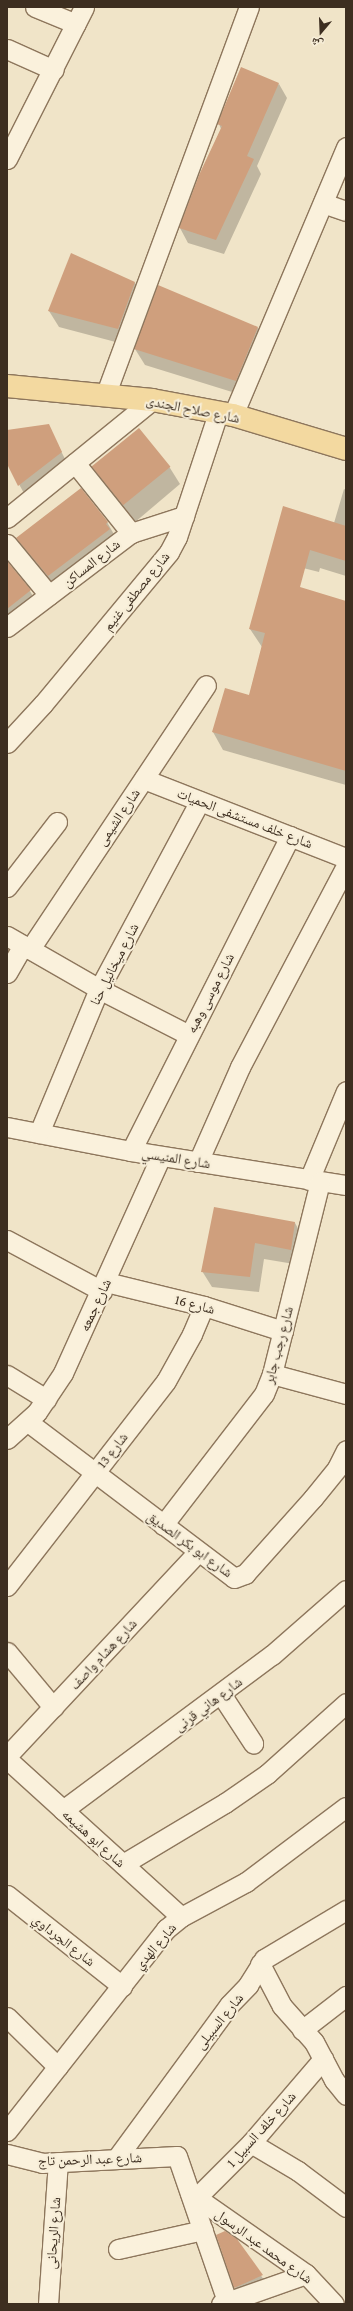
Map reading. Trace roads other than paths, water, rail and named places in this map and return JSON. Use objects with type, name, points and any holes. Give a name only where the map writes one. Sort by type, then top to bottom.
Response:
[{"type":"main road","name":"شارع صلاح الجندى","points":[[7,386],[37,391],[152,400],[226,414],[346,449]]},
{"type":"main road","name":"شارع صلاح الجندى","points":[[7,397],[37,391]]},
{"type":"street","points":[[7,160],[54,70],[80,15],[35,7]]},
{"type":"street","points":[[105,396],[249,7]]},
{"type":"street","points":[[7,49],[54,70]]},
{"type":"street","name":"شارع مصطفى غنيم","points":[[7,743],[43,704],[165,559],[177,537],[184,516],[226,414],[323,203],[346,147]]},
{"type":"street","points":[[323,203],[346,212]]},
{"type":"street","points":[[7,518],[152,400]]},
{"type":"street","points":[[75,463],[131,532]]},
{"type":"street","name":"شارع المساكن","points":[[7,627],[131,532],[184,516]]},
{"type":"street","points":[[7,544],[49,595]]},
{"type":"street","name":"شارع الشيمى","points":[[7,973],[20,944],[144,779],[206,685]]},
{"type":"street","name":"شارع خلف مستشفى الحميات","points":[[144,779],[346,858]]},
{"type":"street","name":"شارع ميخائيل حنا","points":[[39,1133],[99,989],[200,801]]},
{"type":"street","points":[[7,887],[58,822]]},
{"type":"street","name":"شارع موسى وهبه","points":[[131,1151],[290,836]]},
{"type":"street","points":[[198,1162],[240,1067],[346,866]]},
{"type":"street","points":[[20,944],[99,989],[189,1035]]},
{"type":"street","name":"شارع رجب جابر","points":[[163,1525],[264,1394],[272,1374],[283,1331],[315,1181],[346,1091]]},
{"type":"street","name":"شارع المنيسي","points":[[7,1127],[131,1151],[346,1185]]},
{"type":"street","name":"شارع جمعه","points":[[7,1439],[28,1422],[46,1400],[63,1373],[104,1287],[161,1156]]},
{"type":"street","name":"شارع 16","points":[[7,1240],[104,1287],[204,1306],[283,1331]]},
{"type":"street","name":"شارع 13","points":[[7,1586],[166,1381],[190,1339],[204,1306]]},
{"type":"street","points":[[272,1374],[346,1394]]},
{"type":"street","points":[[7,1375],[46,1400]]},
{"type":"street","name":"شارع ابو بكر الصديق","points":[[28,1422],[230,1577],[238,1578],[245,1574],[313,1498],[337,1468],[346,1450]]},
{"type":"street","name":"شارع هشام واصف","points":[[7,1756],[198,1552]]},
{"type":"street","name":"شارع هاني قرنى","points":[[63,1810],[272,1655],[346,1590]]},
{"type":"street","points":[[7,1652],[53,1707]]},
{"type":"street","points":[[221,1694],[253,1743]]},
{"type":"street","points":[[123,1864],[225,1803],[267,1774],[346,1703]]},
{"type":"street","name":"شارع ابو هشيمه","points":[[7,1759],[181,1917]]},
{"type":"street","name":"شارع الهدي","points":[[7,2131],[166,1929],[181,1917],[246,1882],[286,1855],[346,1808]]},
{"type":"street","name":"شارع الجرداوي","points":[[7,1895],[122,1986]]},
{"type":"street","name":"شارع السبيلى","points":[[116,2159],[229,2005],[248,1985],[260,1964],[346,1910]]},
{"type":"street","points":[[260,1964],[277,1999],[302,2030],[314,2042],[334,2080],[346,2095]]},
{"type":"street","points":[[302,2030],[346,1996]]},
{"type":"street","points":[[7,2017],[58,2067]]},
{"type":"street","name":"شارع خلف السبيل 1","points":[[194,2195],[251,2143],[323,2059]]},
{"type":"street","points":[[251,2143],[298,2171],[346,2207]]},
{"type":"street","name":"شارع عبد الرحمن تاج","points":[[7,2154],[35,2162],[175,2155],[178,2156],[194,2195]]},
{"type":"street","name":"شارع الريحانى","points":[[48,2304],[58,2162]]},
{"type":"street","points":[[194,2195],[225,2304],[306,2274]]},
{"type":"street","name":"شارع محمد عبد الرسول","points":[[194,2195],[306,2274],[334,2304]]},
{"type":"street","points":[[118,2249],[203,2230]]}]
